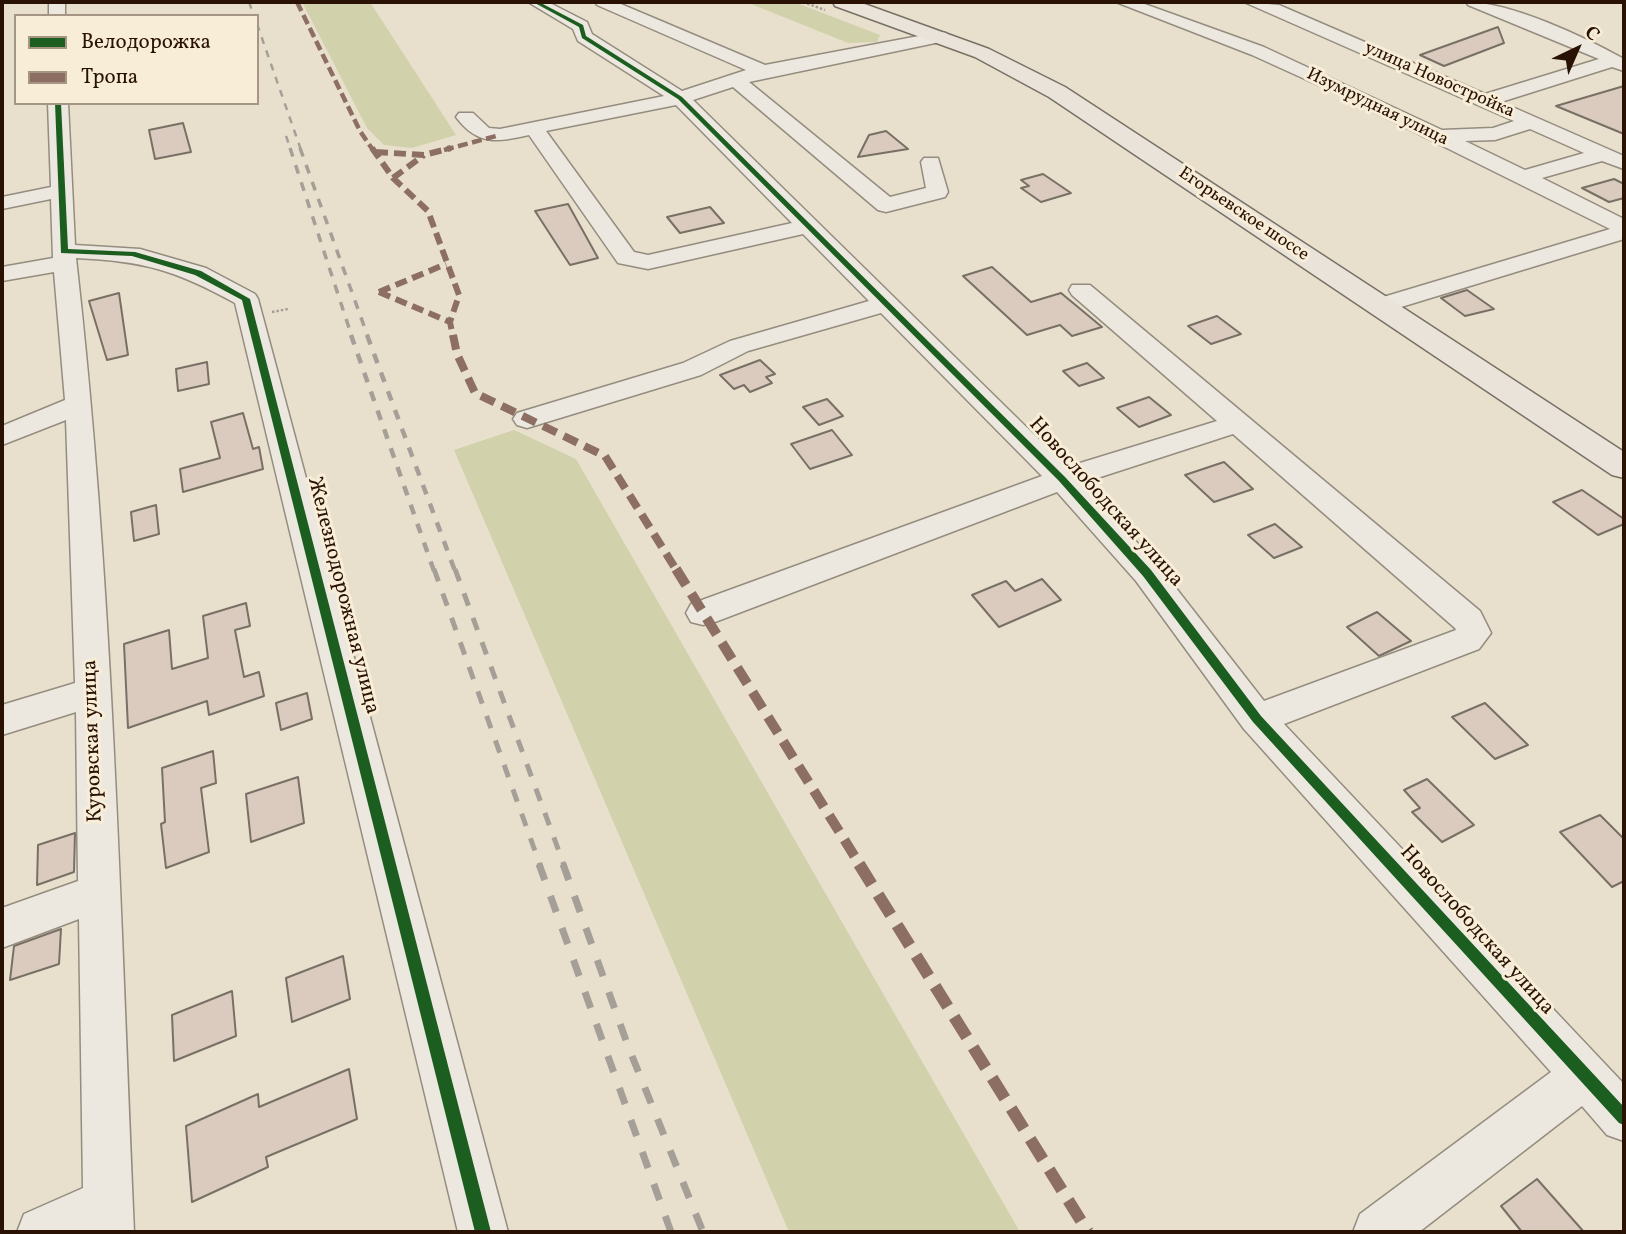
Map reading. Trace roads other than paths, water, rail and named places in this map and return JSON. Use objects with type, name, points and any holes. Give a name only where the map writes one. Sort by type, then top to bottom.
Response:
[{"type":"main road","name":"Егорьевское шоссе","points":[[842,2],[989,56],[1057,92],[1624,467]]},
{"type":"street","name":"Новослободская улица","points":[[536,2],[581,26],[584,37],[680,98],[1062,480],[1147,573],[1257,719],[1624,1118]]},
{"type":"street","points":[[603,2],[763,71]]},
{"type":"street","name":"Изумрудная улица","points":[[1124,2],[1258,51],[1624,230]]},
{"type":"street","name":"улица Новостройка","points":[[1252,2],[1273,8],[1624,163]]},
{"type":"street","points":[[1475,2],[1588,46],[1618,63]]},
{"type":"street","points":[[466,117],[483,133],[500,135],[680,98],[763,71],[940,37]]},
{"type":"street","points":[[1483,101],[1618,63]]},
{"type":"street","points":[[736,80],[886,205],[937,192],[931,162]]},
{"type":"street","points":[[58,105],[65,257]]},
{"type":"street","points":[[1438,137],[1496,134],[1531,122]]},
{"type":"street","points":[[534,128],[626,258],[648,262],[807,226]]},
{"type":"street","points":[[1520,178],[1603,154]]},
{"type":"street","points":[[2,203],[61,191]]},
{"type":"street","points":[[1379,306],[1624,230]]},
{"type":"street","name":"Железнодорожная улица","points":[[2,274],[65,257],[132,254],[198,273],[246,299],[483,1232]]},
{"type":"street","name":"Куровская улица","points":[[65,257],[79,404],[93,692],[108,1217]]},
{"type":"street","points":[[1081,290],[1468,620],[1474,633],[1467,640],[1257,719]]},
{"type":"street","points":[[527,419],[692,369],[739,346],[886,304]]},
{"type":"street","points":[[2,436],[79,404]]},
{"type":"street","points":[[703,614],[1062,480],[1239,423]]},
{"type":"street","points":[[2,720],[93,692]]},
{"type":"street","points":[[2,928],[99,892]]},
{"type":"street","points":[[1378,1232],[1583,1076]]},
{"type":"street","points":[[42,1232],[108,1217]]},
{"type":"railway","points":[[249,2],[253,14]]},
{"type":"railway","points":[[259,30],[301,150]]},
{"type":"railway","points":[[286,136],[291,150]]},
{"type":"railway","points":[[290,148],[352,337]]},
{"type":"railway","points":[[300,148],[368,337]]},
{"type":"railway","points":[[351,335],[434,571]]},
{"type":"railway","points":[[367,335],[455,571]]},
{"type":"railway","points":[[434,569],[540,865]]},
{"type":"railway","points":[[455,569],[564,865]]},
{"type":"railway","points":[[539,864],[671,1232]]},
{"type":"railway","points":[[563,864],[628,1046],[703,1232]]}]
